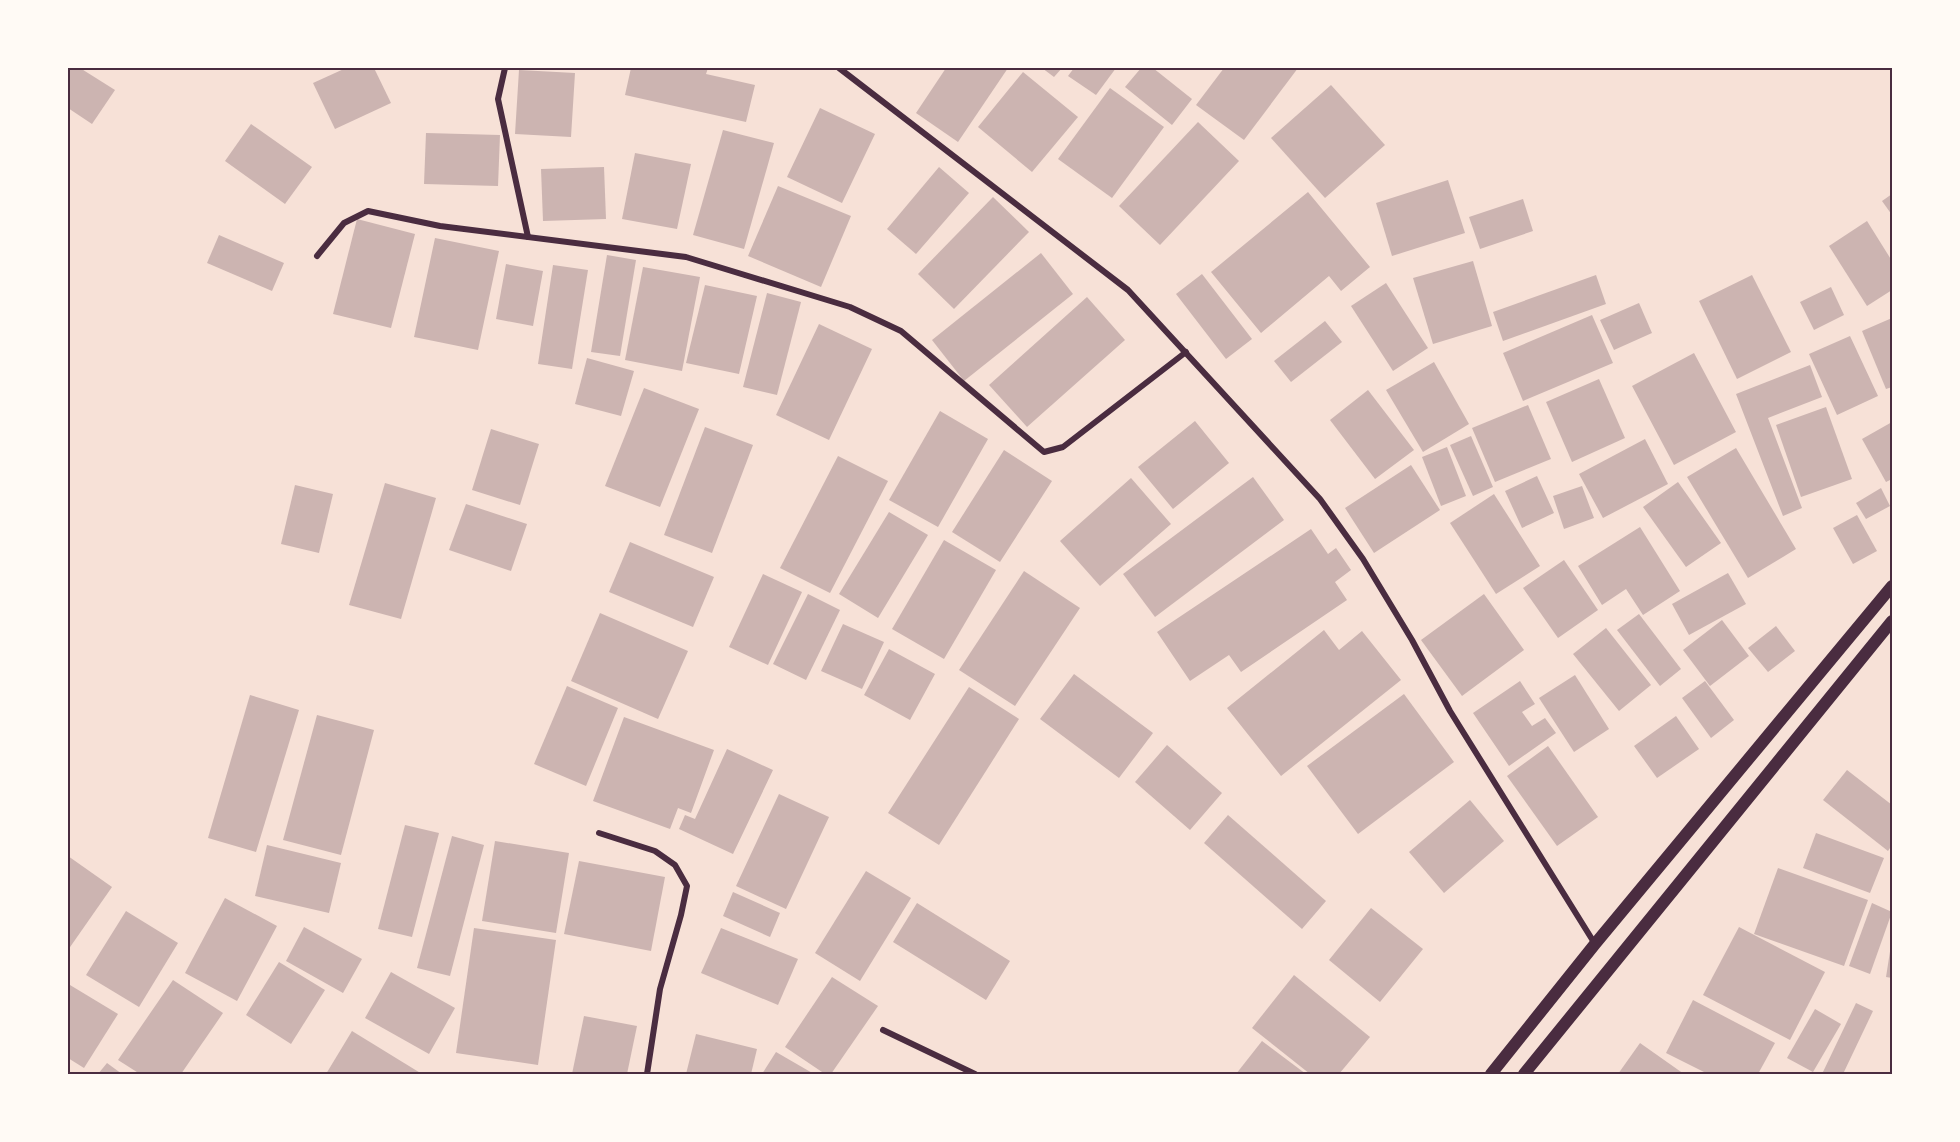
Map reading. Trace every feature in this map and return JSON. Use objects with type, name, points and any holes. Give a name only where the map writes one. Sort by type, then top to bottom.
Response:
[{"type":"main road","points":[[1491,1074],[1595,944],[1893,586]]},
{"type":"main road","points":[[1524,1074],[1893,621]]},
{"type":"street","points":[[505,68],[498,99],[528,237]]},
{"type":"street","points":[[838,68],[1128,290],[1320,499],[1363,559],[1412,640],[1450,711],[1595,944]]},
{"type":"street","points":[[317,256],[344,223],[368,211],[440,226],[686,257],[850,307],[901,331],[1044,452],[1063,447],[1185,352]]},
{"type":"street","points":[[599,833],[655,851],[675,865],[687,886],[660,989],[647,1074]]},
{"type":"street","points":[[884,1029],[975,1074]]},
{"type":"building","points":[[70,68],[80,68],[115,90],[92,124],[68,108]]},
{"type":"building","points":[[346,68],[374,68],[391,103],[335,129],[313,83]]},
{"type":"building","points":[[631,68],[708,68],[706,74],[755,85],[746,122],[625,95]]},
{"type":"building","points":[[946,68],[1008,68],[958,142],[916,113]]},
{"type":"building","points":[[1042,68],[1062,68],[1054,77]]},
{"type":"building","points":[[1074,68],[1116,68],[1096,95],[1068,76]]},
{"type":"building","points":[[1141,68],[1153,68],[1192,99],[1172,125],[1125,87]]},
{"type":"building","points":[[1224,68],[1298,68],[1244,140],[1196,105]]},
{"type":"building","points":[[519,70],[575,73],[571,137],[515,134]]},
{"type":"building","points":[[1023,72],[1078,117],[1032,172],[978,127]]},
{"type":"building","points":[[1331,85],[1385,145],[1325,198],[1271,138]]},
{"type":"building","points":[[1110,88],[1164,127],[1112,198],[1058,159]]},
{"type":"building","points":[[820,108],[875,134],[842,203],[787,177]]},
{"type":"building","points":[[1198,122],[1239,161],[1160,245],[1119,206]]},
{"type":"building","points":[[251,124],[312,167],[285,204],[225,161]]},
{"type":"building","points":[[723,130],[774,143],[744,249],[693,235]]},
{"type":"building","points":[[426,133],[500,135],[498,186],[424,184]]},
{"type":"building","points":[[635,153],[691,164],[677,229],[622,219]]},
{"type":"building","points":[[604,167],[606,219],[543,221],[541,169]]},
{"type":"building","points":[[939,167],[969,193],[916,254],[887,229]]},
{"type":"building","points":[[1448,180],[1465,233],[1392,256],[1376,203]]},
{"type":"building","points":[[778,186],[851,216],[821,287],[748,256]]},
{"type":"building","points":[[1308,192],[1370,267],[1341,291],[1329,276],[1261,333],[1211,272]]},
{"type":"building","points":[[1892,194],[1892,215],[1882,201]]},
{"type":"building","points":[[993,197],[1029,232],[954,309],[918,274]]},
{"type":"building","points":[[1523,199],[1533,231],[1480,249],[1469,217]]},
{"type":"building","points":[[357,219],[415,234],[391,328],[333,314]]},
{"type":"building","points":[[1867,221],[1892,261],[1892,290],[1867,306],[1829,246]]},
{"type":"building","points":[[219,235],[284,263],[272,291],[207,263]]},
{"type":"building","points":[[435,238],[499,251],[478,350],[414,337]]},
{"type":"building","points":[[1041,253],[1073,294],[964,381],[932,340]]},
{"type":"building","points":[[607,255],[636,260],[620,356],[591,352]]},
{"type":"building","points":[[1473,261],[1492,326],[1433,344],[1413,278]]},
{"type":"building","points":[[506,264],[543,271],[533,326],[496,319]]},
{"type":"building","points":[[553,265],[588,270],[572,369],[538,364]]},
{"type":"building","points":[[643,267],[700,277],[682,371],[625,360]]},
{"type":"building","points":[[1202,274],[1252,339],[1226,359],[1176,294]]},
{"type":"building","points":[[1596,275],[1606,304],[1503,341],[1493,312]]},
{"type":"building","points":[[1752,275],[1791,352],[1737,379],[1699,301]]},
{"type":"building","points":[[1386,283],[1428,348],[1393,371],[1351,306]]},
{"type":"building","points":[[705,285],[757,296],[739,374],[686,363]]},
{"type":"building","points":[[1831,287],[1844,315],[1814,330],[1800,302]]},
{"type":"building","points":[[767,293],[801,302],[777,395],[743,387]]},
{"type":"building","points":[[1087,297],[1125,340],[1027,427],[989,385]]},
{"type":"building","points":[[1639,303],[1652,333],[1614,350],[1600,320]]},
{"type":"building","points":[[1592,315],[1613,363],[1523,401],[1503,353]]},
{"type":"building","points":[[1892,318],[1892,387],[1886,389],[1862,331]]},
{"type":"building","points":[[1325,321],[1342,342],[1291,382],[1274,361]]},
{"type":"building","points":[[819,324],[872,349],[829,440],[776,415]]},
{"type":"building","points":[[1850,336],[1878,396],[1837,415],[1809,354]]},
{"type":"building","points":[[1694,353],[1736,432],[1674,465],[1632,386]]},
{"type":"building","points":[[587,358],[634,371],[621,416],[575,404]]},
{"type":"building","points":[[1434,362],[1469,424],[1423,452],[1386,390]]},
{"type":"building","points":[[1810,365],[1822,397],[1768,418],[1802,508],[1783,516],[1736,394]]},
{"type":"building","points":[[1599,379],[1625,438],[1572,462],[1546,402]]},
{"type":"building","points":[[644,388],[699,409],[660,507],[605,486]]},
{"type":"building","points":[[1368,390],[1414,450],[1375,479],[1330,420]]},
{"type":"building","points":[[1528,405],[1551,459],[1495,482],[1472,428]]},
{"type":"building","points":[[1826,407],[1852,479],[1801,497],[1776,425]]},
{"type":"building","points":[[940,411],[988,439],[938,527],[889,500]]},
{"type":"building","points":[[1195,421],[1229,463],[1173,509],[1138,467]]},
{"type":"building","points":[[1892,422],[1892,479],[1886,482],[1862,439]]},
{"type":"building","points":[[705,427],[753,445],[712,553],[664,535]]},
{"type":"building","points":[[491,429],[539,444],[520,505],[472,490]]},
{"type":"building","points":[[1471,436],[1493,487],[1473,496],[1450,445]]},
{"type":"building","points":[[1645,439],[1668,484],[1603,518],[1579,474]]},
{"type":"building","points":[[1447,447],[1466,496],[1441,506],[1422,457]]},
{"type":"building","points":[[1736,448],[1796,549],[1748,578],[1687,477]]},
{"type":"building","points":[[1004,450],[1052,481],[1000,562],[952,532]]},
{"type":"building","points":[[838,456],[888,481],[830,593],[780,568]]},
{"type":"building","points":[[1411,465],[1440,510],[1374,553],[1345,508]]},
{"type":"building","points":[[1537,476],[1554,513],[1522,528],[1505,491]]},
{"type":"building","points":[[1253,477],[1284,520],[1155,617],[1123,574]]},
{"type":"building","points":[[1131,478],[1171,524],[1100,586],[1060,541]]},
{"type":"building","points":[[1678,482],[1721,543],[1686,567],[1643,507]]},
{"type":"building","points":[[385,483],[436,498],[401,619],[349,605]]},
{"type":"building","points":[[295,485],[333,494],[319,553],[281,544]]},
{"type":"building","points":[[1582,486],[1594,518],[1564,529],[1553,496]]},
{"type":"building","points":[[1881,488],[1890,506],[1866,519],[1856,503]]},
{"type":"building","points":[[1494,494],[1540,566],[1496,594],[1450,523]]},
{"type":"building","points":[[466,504],[527,524],[511,571],[449,550]]},
{"type":"building","points":[[889,512],[928,535],[878,618],[839,594]]},
{"type":"building","points":[[1857,515],[1877,551],[1853,564],[1833,528]]},
{"type":"building","points":[[1640,527],[1680,591],[1643,615],[1626,589],[1602,605],[1578,566]]},
{"type":"building","points":[[1311,529],[1328,554],[1336,548],[1351,570],[1335,582],[1347,600],[1241,672],[1229,655],[1190,681],[1157,632]]},
{"type":"building","points":[[944,540],[996,570],[944,659],[892,629]]},
{"type":"building","points":[[630,542],[714,577],[693,627],[609,592]]},
{"type":"building","points":[[1564,560],[1598,610],[1558,638],[1523,588]]},
{"type":"building","points":[[1024,571],[1080,608],[1015,706],[959,670]]},
{"type":"building","points":[[1728,573],[1746,604],[1689,635],[1672,604]]},
{"type":"building","points":[[763,574],[802,592],[768,665],[729,647]]},
{"type":"building","points":[[808,594],[840,610],[806,680],[773,664]]},
{"type":"building","points":[[1484,594],[1524,650],[1462,696],[1421,640]]},
{"type":"building","points":[[600,613],[688,651],[658,719],[571,681]]},
{"type":"building","points":[[1639,614],[1681,669],[1660,686],[1617,630]]},
{"type":"building","points":[[1722,620],[1749,656],[1710,686],[1683,650]]},
{"type":"building","points":[[843,624],[884,642],[862,689],[821,671]]},
{"type":"building","points":[[1776,626],[1795,651],[1768,672],[1748,648]]},
{"type":"building","points":[[1606,628],[1651,685],[1619,711],[1573,654]]},
{"type":"building","points":[[1324,630],[1339,650],[1362,631],[1401,680],[1281,776],[1227,708]]},
{"type":"building","points":[[889,649],[935,674],[910,720],[864,695]]},
{"type":"building","points":[[1074,674],[1153,733],[1119,778],[1040,719]]},
{"type":"building","points":[[1575,675],[1609,729],[1574,752],[1539,698]]},
{"type":"building","points":[[1520,681],[1535,704],[1522,712],[1532,726],[1545,718],[1556,733],[1509,766],[1473,713]]},
{"type":"building","points":[[1705,681],[1734,720],[1711,738],[1682,698]]},
{"type":"building","points":[[567,686],[618,708],[586,786],[534,764]]},
{"type":"building","points":[[969,687],[1019,719],[939,845],[888,813]]},
{"type":"building","points":[[1404,694],[1454,762],[1358,834],[1307,766]]},
{"type":"building","points":[[250,695],[299,710],[256,852],[208,838]]},
{"type":"building","points":[[317,715],[374,730],[341,855],[283,840]]},
{"type":"building","points":[[1676,716],[1699,749],[1657,778],[1634,746]]},
{"type":"building","points":[[624,717],[714,750],[691,813],[678,808],[670,829],[593,801]]},
{"type":"building","points":[[1167,745],[1222,793],[1190,830],[1135,782]]},
{"type":"building","points":[[1548,746],[1598,817],[1557,846],[1507,776]]},
{"type":"building","points":[[727,749],[773,770],[733,854],[679,829],[685,815],[695,819]]},
{"type":"building","points":[[1847,770],[1892,805],[1892,845],[1888,851],[1823,800]]},
{"type":"building","points":[[779,794],[829,817],[786,909],[736,886]]},
{"type":"building","points":[[1470,800],[1504,841],[1444,893],[1409,852]]},
{"type":"building","points":[[1228,815],[1326,901],[1302,929],[1204,843]]},
{"type":"building","points":[[405,825],[439,833],[412,937],[378,929]]},
{"type":"building","points":[[1816,833],[1884,858],[1870,893],[1803,868]]},
{"type":"building","points":[[452,836],[484,845],[450,976],[417,968]]},
{"type":"building","points":[[495,841],[569,853],[556,933],[482,921]]},
{"type":"building","points":[[267,845],[341,863],[329,913],[255,896]]},
{"type":"building","points":[[68,856],[112,887],[68,950]]},
{"type":"building","points":[[579,861],[665,877],[651,951],[564,934]]},
{"type":"building","points":[[1778,868],[1868,900],[1844,966],[1754,934]]},
{"type":"building","points":[[866,871],[911,898],[860,981],[815,953]]},
{"type":"building","points":[[733,892],[780,913],[770,937],[723,916]]},
{"type":"building","points":[[225,898],[277,926],[237,1001],[185,973]]},
{"type":"building","points":[[917,903],[1010,961],[986,1000],[893,942]]},
{"type":"building","points":[[1872,903],[1892,912],[1870,974],[1849,966]]},
{"type":"building","points":[[1371,908],[1423,949],[1380,1002],[1329,960]]},
{"type":"building","points":[[126,911],[178,943],[139,1007],[86,975]]},
{"type":"building","points":[[304,927],[362,959],[343,993],[286,961]]},
{"type":"building","points":[[1739,927],[1825,972],[1790,1040],[1703,995]]},
{"type":"building","points":[[474,928],[556,940],[538,1065],[456,1053]]},
{"type":"building","points":[[721,928],[798,959],[778,1005],[701,973]]},
{"type":"building","points":[[1892,945],[1892,978],[1886,977]]},
{"type":"building","points":[[279,962],[325,990],[291,1044],[246,1015]]},
{"type":"building","points":[[391,972],[455,1008],[429,1054],[365,1018]]},
{"type":"building","points":[[1294,975],[1370,1037],[1339,1074],[1310,1074],[1252,1028]]},
{"type":"building","points":[[832,977],[878,1006],[831,1074],[825,1074],[785,1047]]},
{"type":"building","points":[[173,980],[223,1013],[181,1074],[140,1074],[118,1060]]},
{"type":"building","points":[[70,985],[118,1014],[84,1068],[68,1058],[68,988]]},
{"type":"building","points":[[1693,1000],[1775,1043],[1758,1074],[1708,1074],[1666,1053]]},
{"type":"building","points":[[1856,1003],[1873,1011],[1843,1074],[1822,1074]]},
{"type":"building","points":[[1815,1009],[1841,1024],[1813,1072],[1787,1058]]},
{"type":"building","points":[[584,1016],[637,1026],[627,1074],[572,1074]]},
{"type":"building","points":[[352,1031],[422,1074],[326,1074]]},
{"type":"building","points":[[696,1034],[757,1049],[751,1074],[686,1074]]},
{"type":"building","points":[[1262,1041],[1306,1074],[1236,1074]]},
{"type":"building","points":[[1640,1043],[1684,1074],[1618,1074]]},
{"type":"building","points":[[776,1052],[814,1074],[762,1074]]},
{"type":"building","points":[[107,1063],[122,1074],[98,1074]]}]
